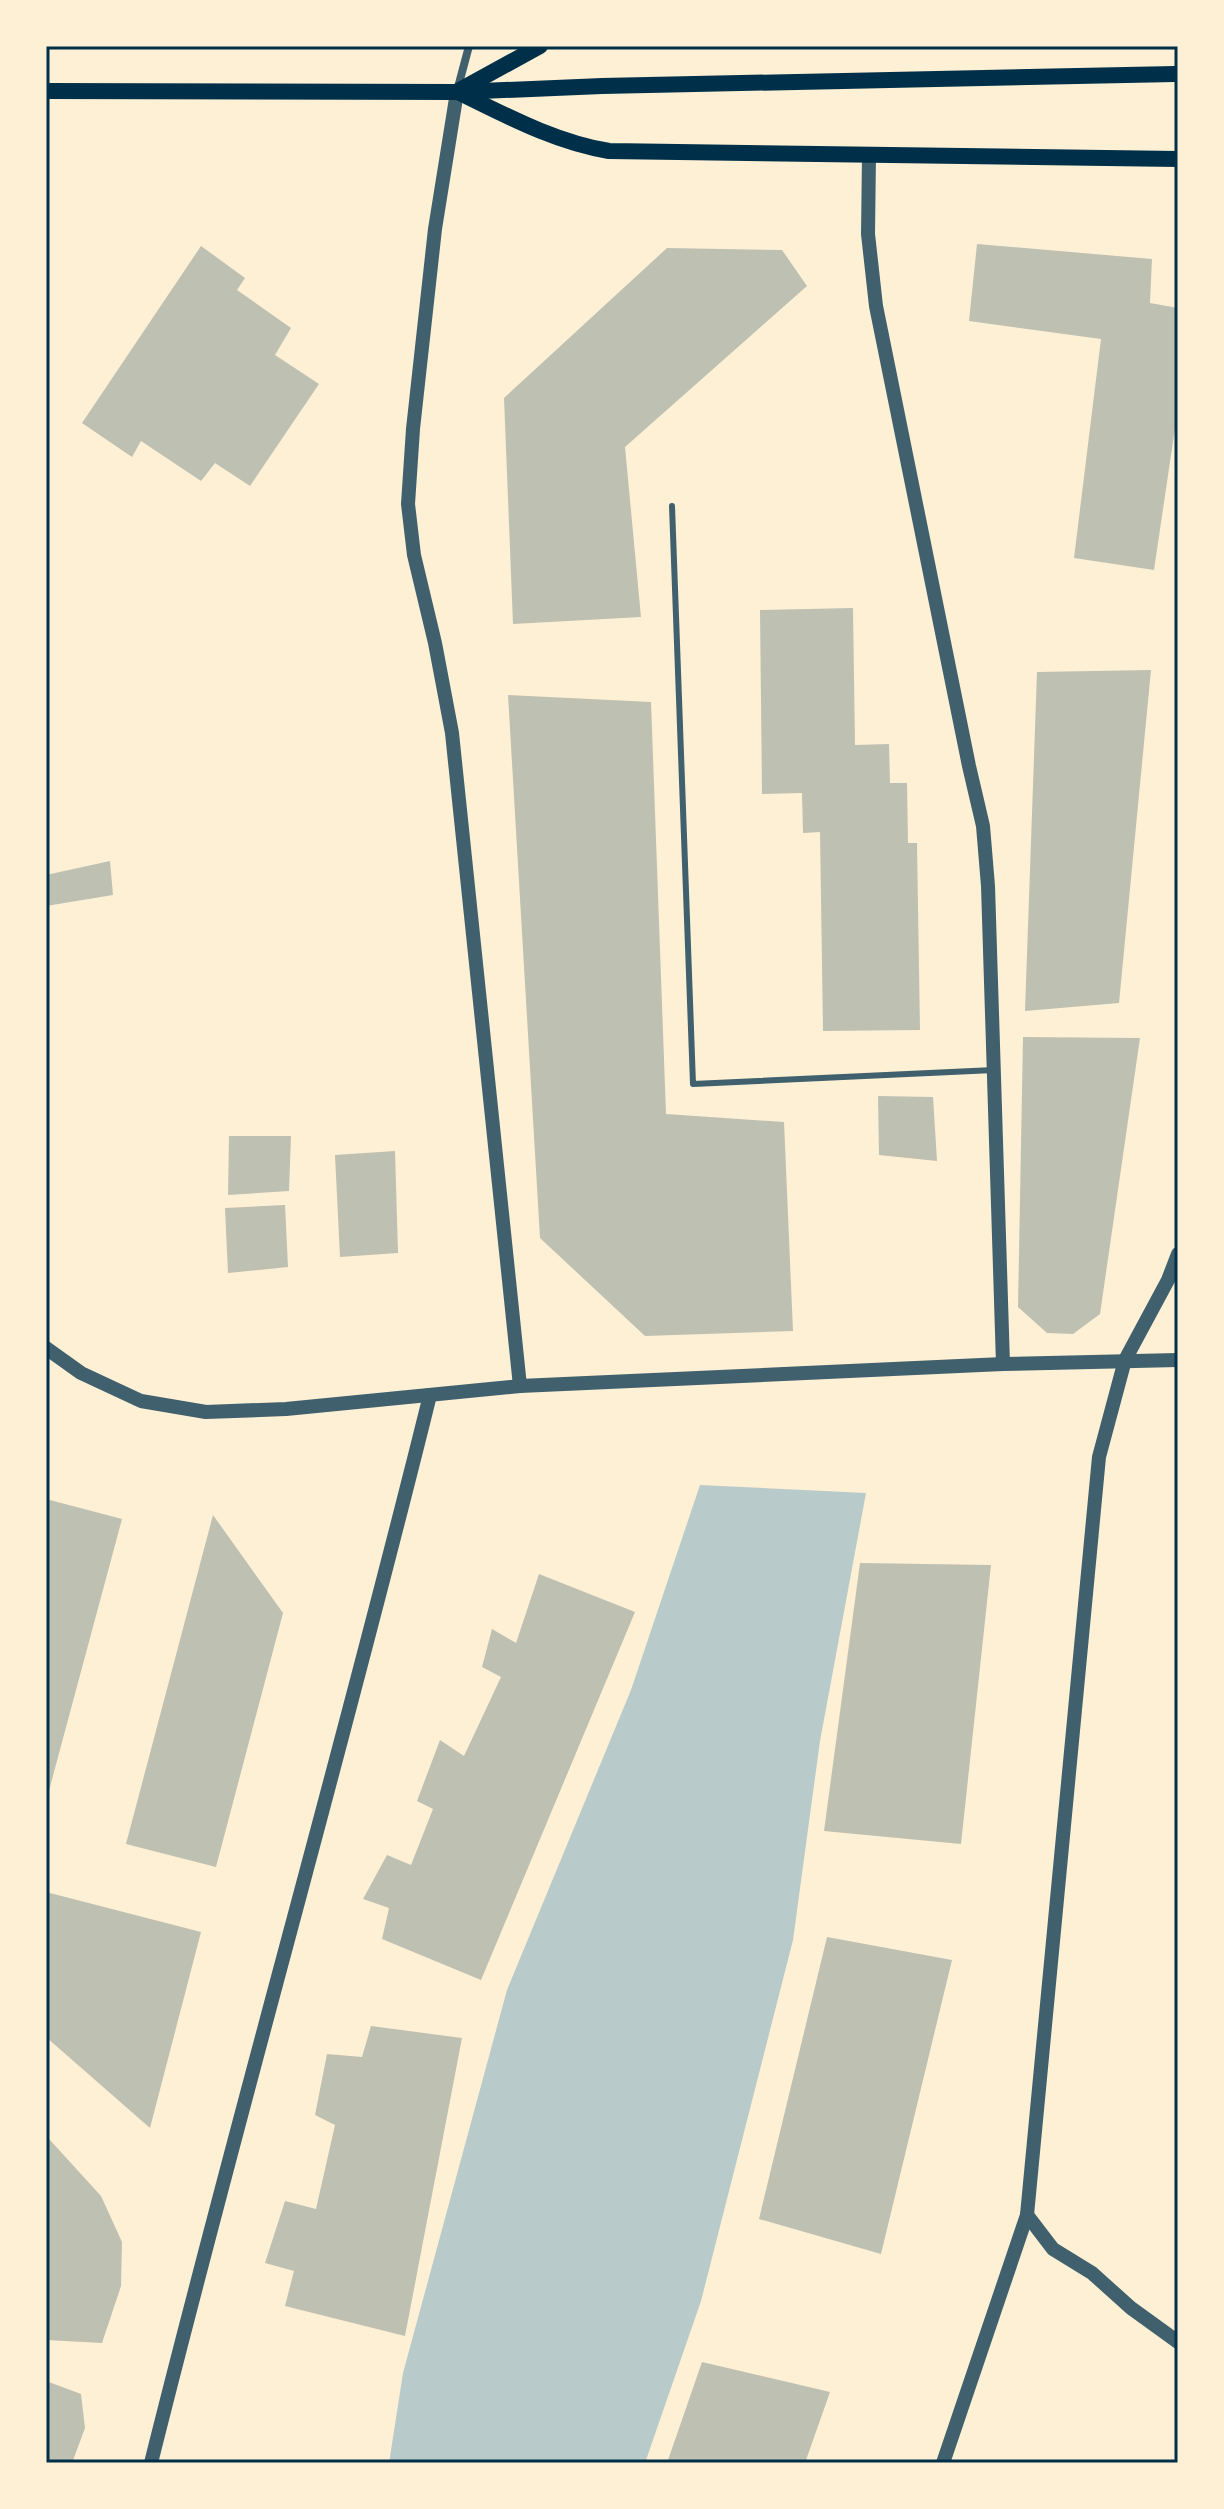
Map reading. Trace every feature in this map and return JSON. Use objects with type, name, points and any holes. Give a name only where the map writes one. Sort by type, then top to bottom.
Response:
[{"type":"main road","points":[[457,92],[540,46]]},
{"type":"main road","points":[[46,91],[457,92],[1175,74]]},
{"type":"main road","points":[[457,92],[530,127],[579,146],[609,151],[1178,159]]},
{"type":"street","points":[[469,46],[457,92],[433,243],[408,504],[414,555],[452,733],[520,1386]]},
{"type":"street","points":[[869,155],[868,234],[876,306],[965,751],[983,826],[988,886],[1003,1364]]},
{"type":"street","points":[[943,2463],[1027,2215],[1099,1457],[1125,1360],[1168,1280],[1178,1254]]},
{"type":"street","points":[[46,1348],[81,1373],[141,1401],[206,1412],[286,1409],[520,1386],[1003,1364],[1178,1360]]},
{"type":"street","points":[[151,2463],[220,2186],[392,1552],[430,1395]]},
{"type":"street","points":[[1027,2215],[1053,2249],[1092,2273],[1131,2308],[1178,2342]]},
{"type":"lane","points":[[672,506],[693,1084],[994,1070]]},
{"type":"shaded area","points":[[700,1485],[866,1493],[820,1741],[793,1940],[701,2301],[645,2463],[389,2463],[403,2373],[507,1990],[631,1690]]},
{"type":"building","points":[[977,244],[1152,259],[1150,303],[1178,308],[1178,408],[1154,570],[1074,558],[1101,339],[969,321]]},
{"type":"building","points":[[201,246],[245,278],[237,290],[291,328],[275,355],[319,384],[250,486],[215,463],[201,481],[141,441],[132,457],[82,423]]},
{"type":"building","points":[[667,248],[782,250],[807,286],[625,447],[641,617],[513,624],[504,398]]},
{"type":"building","points":[[853,608],[855,745],[889,744],[890,783],[907,783],[908,843],[917,843],[920,1030],[823,1031],[820,832],[803,833],[802,793],[762,794],[760,610]]},
{"type":"building","points":[[1151,670],[1119,1003],[1025,1011],[1037,672]]},
{"type":"building","points":[[508,695],[651,702],[666,1114],[784,1122],[793,1331],[645,1336],[540,1238]]},
{"type":"building","points":[[110,861],[113,895],[46,906],[46,875]]},
{"type":"building","points":[[1023,1037],[1140,1038],[1100,1314],[1073,1334],[1047,1333],[1018,1307]]},
{"type":"building","points":[[878,1096],[933,1097],[937,1161],[879,1155]]},
{"type":"building","points":[[229,1136],[291,1136],[289,1191],[228,1195]]},
{"type":"building","points":[[395,1151],[398,1253],[340,1257],[335,1155]]},
{"type":"building","points":[[285,1205],[288,1267],[228,1273],[225,1208]]},
{"type":"building","points":[[46,1499],[122,1519],[47,1798],[46,1798]]},
{"type":"building","points":[[213,1515],[283,1613],[216,1867],[126,1844]]},
{"type":"building","points":[[860,1563],[991,1565],[961,1844],[824,1831]]},
{"type":"building","points":[[539,1574],[635,1612],[481,1980],[382,1939],[389,1908],[363,1899],[387,1855],[411,1865],[433,1809],[417,1801],[440,1740],[464,1756],[501,1677],[482,1667],[492,1629],[516,1643]]},
{"type":"building","points":[[46,1892],[201,1932],[150,2128],[46,2037]]},
{"type":"building","points":[[827,1937],[952,1960],[881,2254],[759,2219]]},
{"type":"building","points":[[371,2026],[462,2038],[405,2336],[285,2306],[294,2271],[265,2263],[285,2201],[316,2209],[335,2125],[315,2115],[327,2054],[362,2057]]},
{"type":"building","points":[[49,2139],[101,2196],[122,2242],[121,2286],[102,2343],[46,2340],[46,2140]]},
{"type":"building","points":[[702,2362],[830,2392],[805,2463],[667,2463]]},
{"type":"building","points":[[46,2381],[81,2394],[85,2428],[72,2463],[46,2463]]}]
